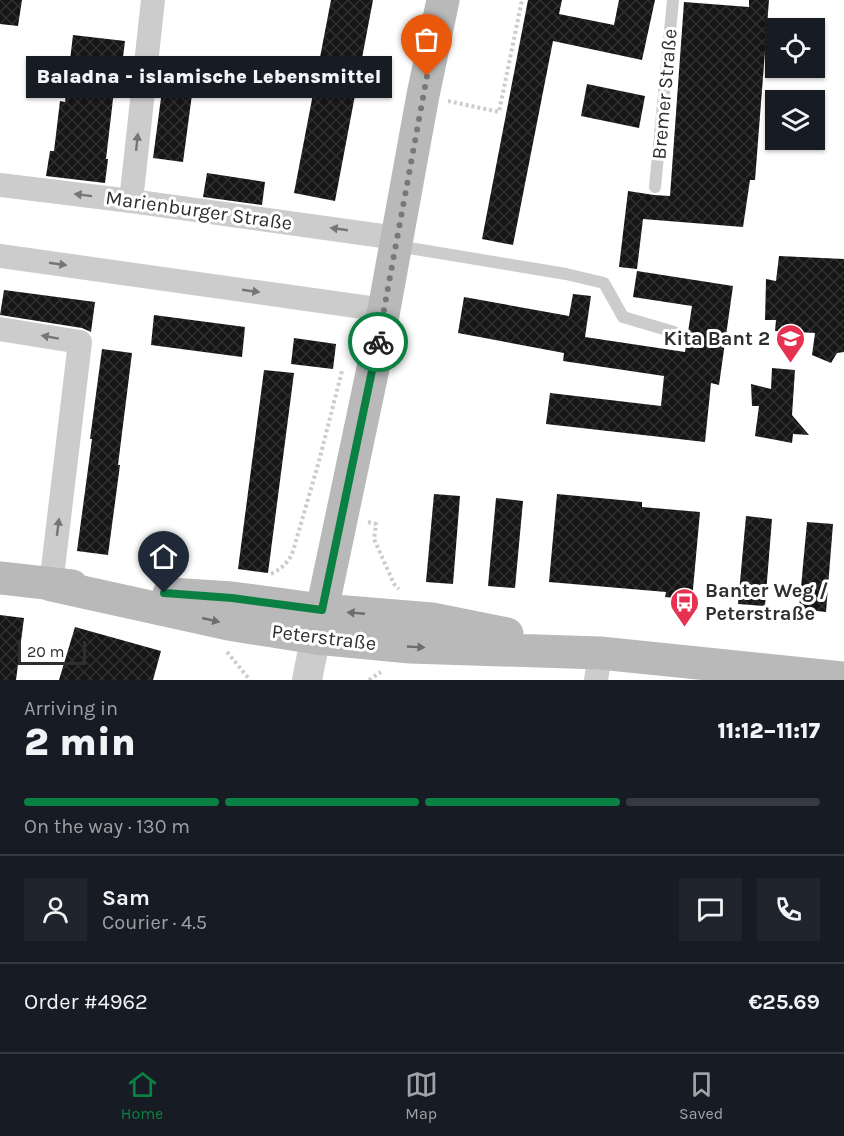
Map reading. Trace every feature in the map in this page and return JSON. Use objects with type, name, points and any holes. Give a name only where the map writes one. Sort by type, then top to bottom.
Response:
[{"type":"main road","points":[[319,624],[384,310],[423,95],[443,0]]},
{"type":"main road","name":"Peterstraße","points":[[0,578],[51,585],[232,598],[319,624],[432,619],[598,666],[844,678]]},
{"type":"street","points":[[131,201],[153,0]]},
{"type":"street","name":"Marienburger Straße","points":[[0,185],[131,201],[396,242]]},
{"type":"street","points":[[0,256],[384,310]]},
{"type":"street","points":[[0,328],[80,342],[51,585]]},
{"type":"street","points":[[307,680],[319,624]]},
{"type":"lane","name":"Bremer Straße","points":[[655,187],[673,0]]},
{"type":"lane","points":[[396,242],[604,283],[623,317],[674,332]]},
{"type":"path","points":[[423,95],[499,112],[522,0]]},
{"type":"path","points":[[376,524],[374,539],[394,584],[400,591]]},
{"type":"path","points":[[225,645],[226,652],[250,680]]},
{"type":"building","points":[[0,0],[22,0],[18,26],[0,24]]},
{"type":"building","points":[[331,0],[373,0],[335,201],[294,193]]},
{"type":"building","points":[[528,0],[562,0],[559,14],[614,25],[619,0],[655,0],[642,60],[553,41],[513,245],[482,239]]},
{"type":"building","points":[[749,0],[769,0],[768,18],[765,18],[765,51],[755,180],[750,180],[743,227],[643,219],[637,269],[619,267],[628,191],[670,196],[684,2],[749,7]]},
{"type":"building","points":[[73,35],[125,41],[120,82],[115,82],[105,183],[46,176],[50,151],[54,151],[60,101],[65,102]]},
{"type":"building","points":[[165,68],[195,72],[183,162],[153,158]]},
{"type":"building","points":[[587,84],[645,96],[639,128],[581,116]]},
{"type":"building","points":[[207,173],[265,182],[262,205],[203,197]]},
{"type":"building","points":[[779,256],[844,259],[844,352],[837,353],[831,363],[812,355],[815,333],[775,331],[776,320],[765,320],[766,279],[776,281]]},
{"type":"building","points":[[637,271],[733,286],[719,385],[711,383],[705,442],[546,424],[550,393],[661,406],[664,376],[563,361],[564,353],[458,333],[464,297],[569,316],[573,294],[591,296],[585,337],[685,352],[692,306],[633,297]]},
{"type":"building","points":[[4,290],[95,302],[91,332],[82,328],[0,315]]},
{"type":"building","points":[[154,315],[245,327],[242,357],[151,345]]},
{"type":"building","points":[[294,338],[336,344],[333,369],[291,364]]},
{"type":"building","points":[[102,349],[132,353],[108,555],[77,551]]},
{"type":"building","points":[[772,368],[795,370],[792,415],[809,435],[793,434],[792,443],[755,436],[759,406],[752,406],[751,384],[771,389]]},
{"type":"building","points":[[264,370],[294,373],[268,573],[238,569]]},
{"type":"building","points":[[434,494],[460,496],[453,584],[426,582]]},
{"type":"building","points":[[557,494],[642,502],[642,507],[700,512],[692,600],[665,597],[666,592],[549,582]]},
{"type":"building","points":[[496,498],[523,501],[515,588],[488,586]]},
{"type":"building","points":[[746,516],[772,519],[765,606],[738,604]]},
{"type":"building","points":[[807,522],[833,524],[826,612],[799,609]]},
{"type":"building","points":[[0,615],[24,618],[16,680],[0,680]]},
{"type":"building","points":[[75,627],[161,651],[153,680],[59,680]]},
{"type":"way so far","points":[[378,342],[427,76]]},
{"type":"place","name":"Baladna - islamische Lebensmittel","points":[[427,76]]},
{"type":"place","name":"Kita Bant 2","points":[[791,364]]},
{"type":"place","name":"Banter Weg / Peterstraße","points":[[684,628]]},
{"type":"route","points":[[164,593],[232,598],[322,610],[378,342]]}]
